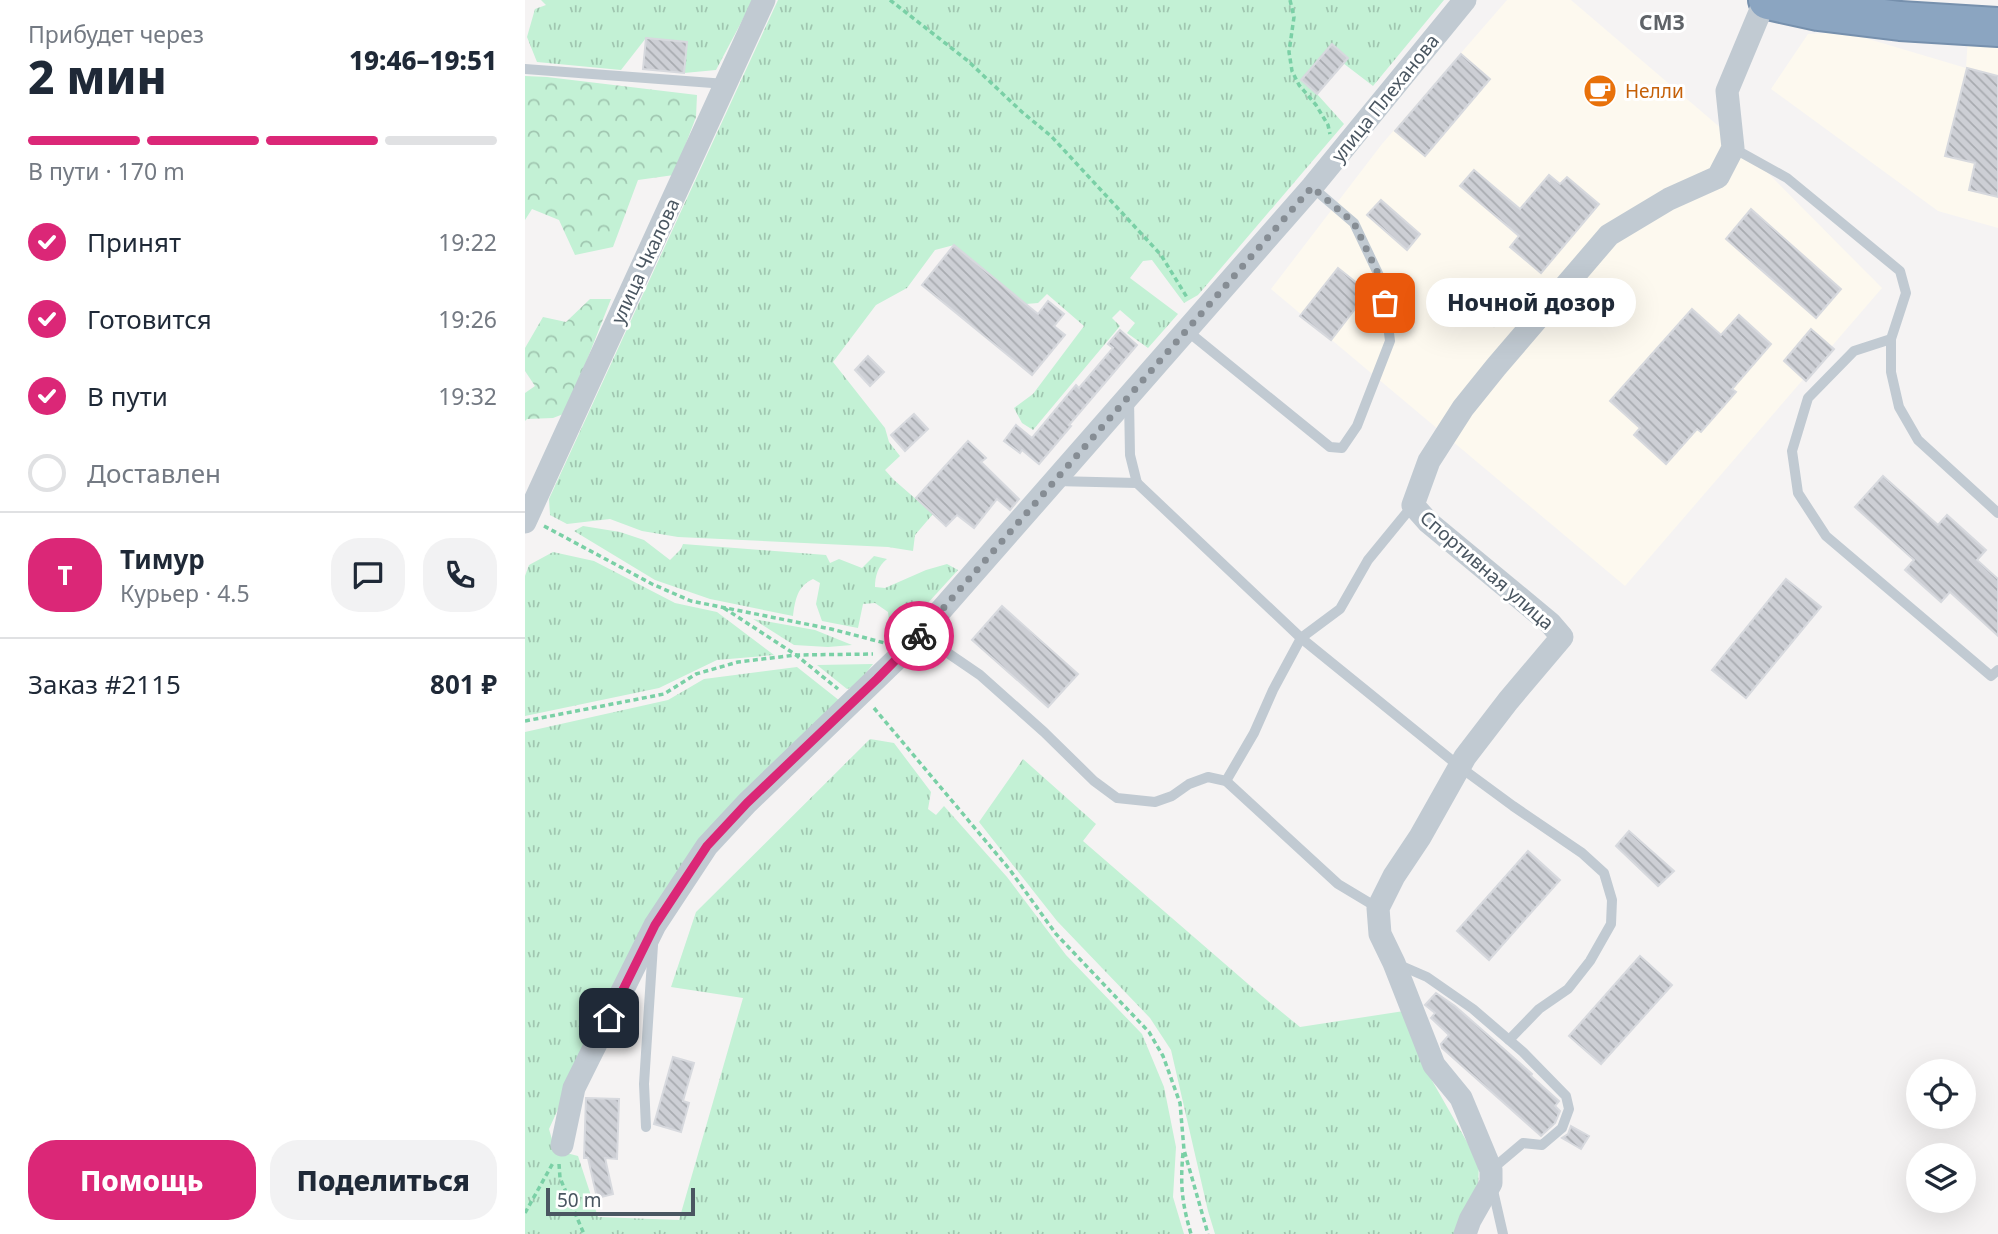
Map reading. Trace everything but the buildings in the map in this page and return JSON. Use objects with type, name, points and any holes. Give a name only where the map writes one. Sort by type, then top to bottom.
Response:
[{"type":"highway","points":[[1767,0],[1818,11],[1900,21],[1998,27]]},
{"type":"street","name":"улица Чкалова","points":[[526,519],[764,0]]},
{"type":"street","name":"улица Плеханова","points":[[562,1145],[574,1088],[655,925],[707,846],[747,803],[914,641],[1312,187],[1465,0]]},
{"type":"street","points":[[1733,148],[1727,91],[1767,0]]},
{"type":"street","name":"Спортивная улица","points":[[1378,908],[1394,876],[1420,837],[1465,757],[1562,637],[1550,623],[1427,522],[1413,505],[1429,461],[1463,408],[1609,235],[1669,199],[1718,177],[1733,148]]},
{"type":"street","points":[[1378,908],[1380,934],[1434,1065],[1461,1098],[1491,1177],[1465,1234]]},
{"type":"lane","points":[[525,69],[726,84]]},
{"type":"lane","points":[[1733,148],[1787,178],[1899,271],[1906,293],[1891,339],[1891,372],[1899,407],[1918,440],[1998,513]]},
{"type":"lane","points":[[1192,323],[1330,447],[1342,448],[1357,426],[1390,341],[1383,284],[1354,223],[1312,187]]},
{"type":"lane","points":[[1891,339],[1854,352],[1808,398],[1792,451],[1798,492],[1826,536],[1991,677],[1998,670]]},
{"type":"lane","points":[[1128,396],[1130,455],[1137,482],[1301,638],[1460,767],[1582,853],[1604,873],[1612,900],[1611,924],[1590,961],[1568,989],[1539,1009],[1509,1040]]},
{"type":"lane","points":[[1055,481],[1137,482]]},
{"type":"lane","points":[[1226,780],[1254,733],[1301,638],[1340,609],[1368,560],[1413,505]]},
{"type":"lane","points":[[914,641],[979,675],[1044,732],[1094,782],[1117,798],[1155,802],[1172,796],[1189,784],[1208,776],[1226,780],[1338,884],[1378,908]]},
{"type":"lane","points":[[646,1127],[644,1084],[655,925]]},
{"type":"lane","points":[[1394,963],[1427,977],[1473,1009],[1566,1096],[1569,1109],[1562,1128],[1542,1145],[1523,1143],[1491,1177],[1503,1234]]},
{"type":"path","points":[[890,0],[968,61],[1051,136],[1161,255],[1192,323]]},
{"type":"path","points":[[1290,0],[1294,17],[1289,52],[1292,71],[1328,125],[1334,160]]},
{"type":"path","points":[[526,519],[652,584],[691,601],[831,629],[914,641]]},
{"type":"path","points":[[723,607],[857,698],[1010,870],[1056,934],[1149,1032],[1163,1056],[1180,1103],[1184,1150],[1181,1190],[1191,1234]]},
{"type":"path","points":[[525,721],[664,694],[696,674],[738,662],[796,655],[877,654],[914,641]]},
{"type":"path","points":[[525,1213],[562,1145]]},
{"type":"path","points":[[562,1145],[558,1161],[559,1178],[584,1234]]},
{"type":"path","points":[[1184,1150],[1208,1234]]},
{"type":"shaded area","points":[[1507,0],[1571,0],[1736,141],[1882,288],[1625,586],[1271,289],[1382,144]]},
{"type":"shaded area","points":[[1845,32],[1966,68],[1968,37],[1998,39],[1998,228],[1938,211],[1771,89],[1808,34]]},
{"type":"green space","points":[[541,0],[753,0],[716,70],[684,73],[687,42],[646,38],[621,70],[537,62],[527,37],[535,9],[546,5]]},
{"type":"green space","points":[[778,0],[1444,0],[1373,86],[1343,63],[1317,94],[1344,124],[1198,295],[1184,303],[1152,260],[1143,261],[1130,278],[1178,314],[1148,348],[1127,333],[1135,323],[1120,310],[1112,318],[1120,326],[1033,430],[1022,423],[1014,408],[1033,394],[1084,326],[1047,294],[1038,303],[1026,304],[954,245],[935,250],[907,288],[876,305],[833,362],[885,428],[889,442],[900,456],[885,470],[933,514],[915,535],[913,551],[888,547],[678,537],[642,531],[610,519],[567,524],[550,515],[549,499]]},
{"type":"green space","points":[[525,76],[697,95],[696,117],[674,175],[638,180],[613,247],[575,255],[559,220],[532,209],[525,220]]},
{"type":"green space","points":[[590,299],[611,299],[566,413],[553,418],[525,421],[525,393],[535,386],[525,371],[525,348],[543,317],[566,322]]},
{"type":"green space","points":[[583,526],[620,532],[644,540],[670,560],[683,544],[826,555],[830,563],[839,559],[862,568],[874,556],[887,559],[878,572],[875,587],[885,588],[947,564],[958,570],[906,627],[890,630],[888,612],[875,603],[863,604],[858,628],[822,621],[816,604],[820,583],[813,579],[800,590],[793,616],[710,599],[655,580],[574,531]]},
{"type":"green space","points":[[553,552],[594,561],[675,603],[717,612],[774,655],[717,660],[659,688],[525,716],[525,576],[529,565]]},
{"type":"green space","points":[[753,619],[815,630],[852,645],[794,645]]},
{"type":"green space","points":[[873,664],[856,686],[847,689],[817,665]]},
{"type":"green space","points":[[797,667],[840,701],[625,962],[549,1129],[555,1150],[578,1156],[598,1217],[679,1220],[743,998],[671,987],[696,912],[870,739],[894,743],[931,792],[928,809],[936,815],[944,806],[1007,877],[1066,955],[1142,1034],[1164,1087],[1176,1147],[1173,1197],[1184,1234],[525,1234],[525,732],[668,700],[704,679]]},
{"type":"green space","points":[[1023,759],[1096,824],[1083,841],[1300,1027],[1404,1011],[1426,1070],[1479,1163],[1478,1189],[1460,1234],[1215,1234],[1171,1050],[1150,1018],[1057,921],[979,822]]},
{"type":"way so far","points":[[919,636],[1312,187],[1354,223],[1383,284],[1385,303]]},
{"type":"place","name":"Нелли","points":[[1600,91]]},
{"type":"place","name":"Ночной дозор","points":[[1385,303]]},
{"type":"district","name":"СМЗ","points":[[1662,22]]},
{"type":"route","points":[[609,1018],[655,925],[707,846],[747,803],[919,636]]}]
